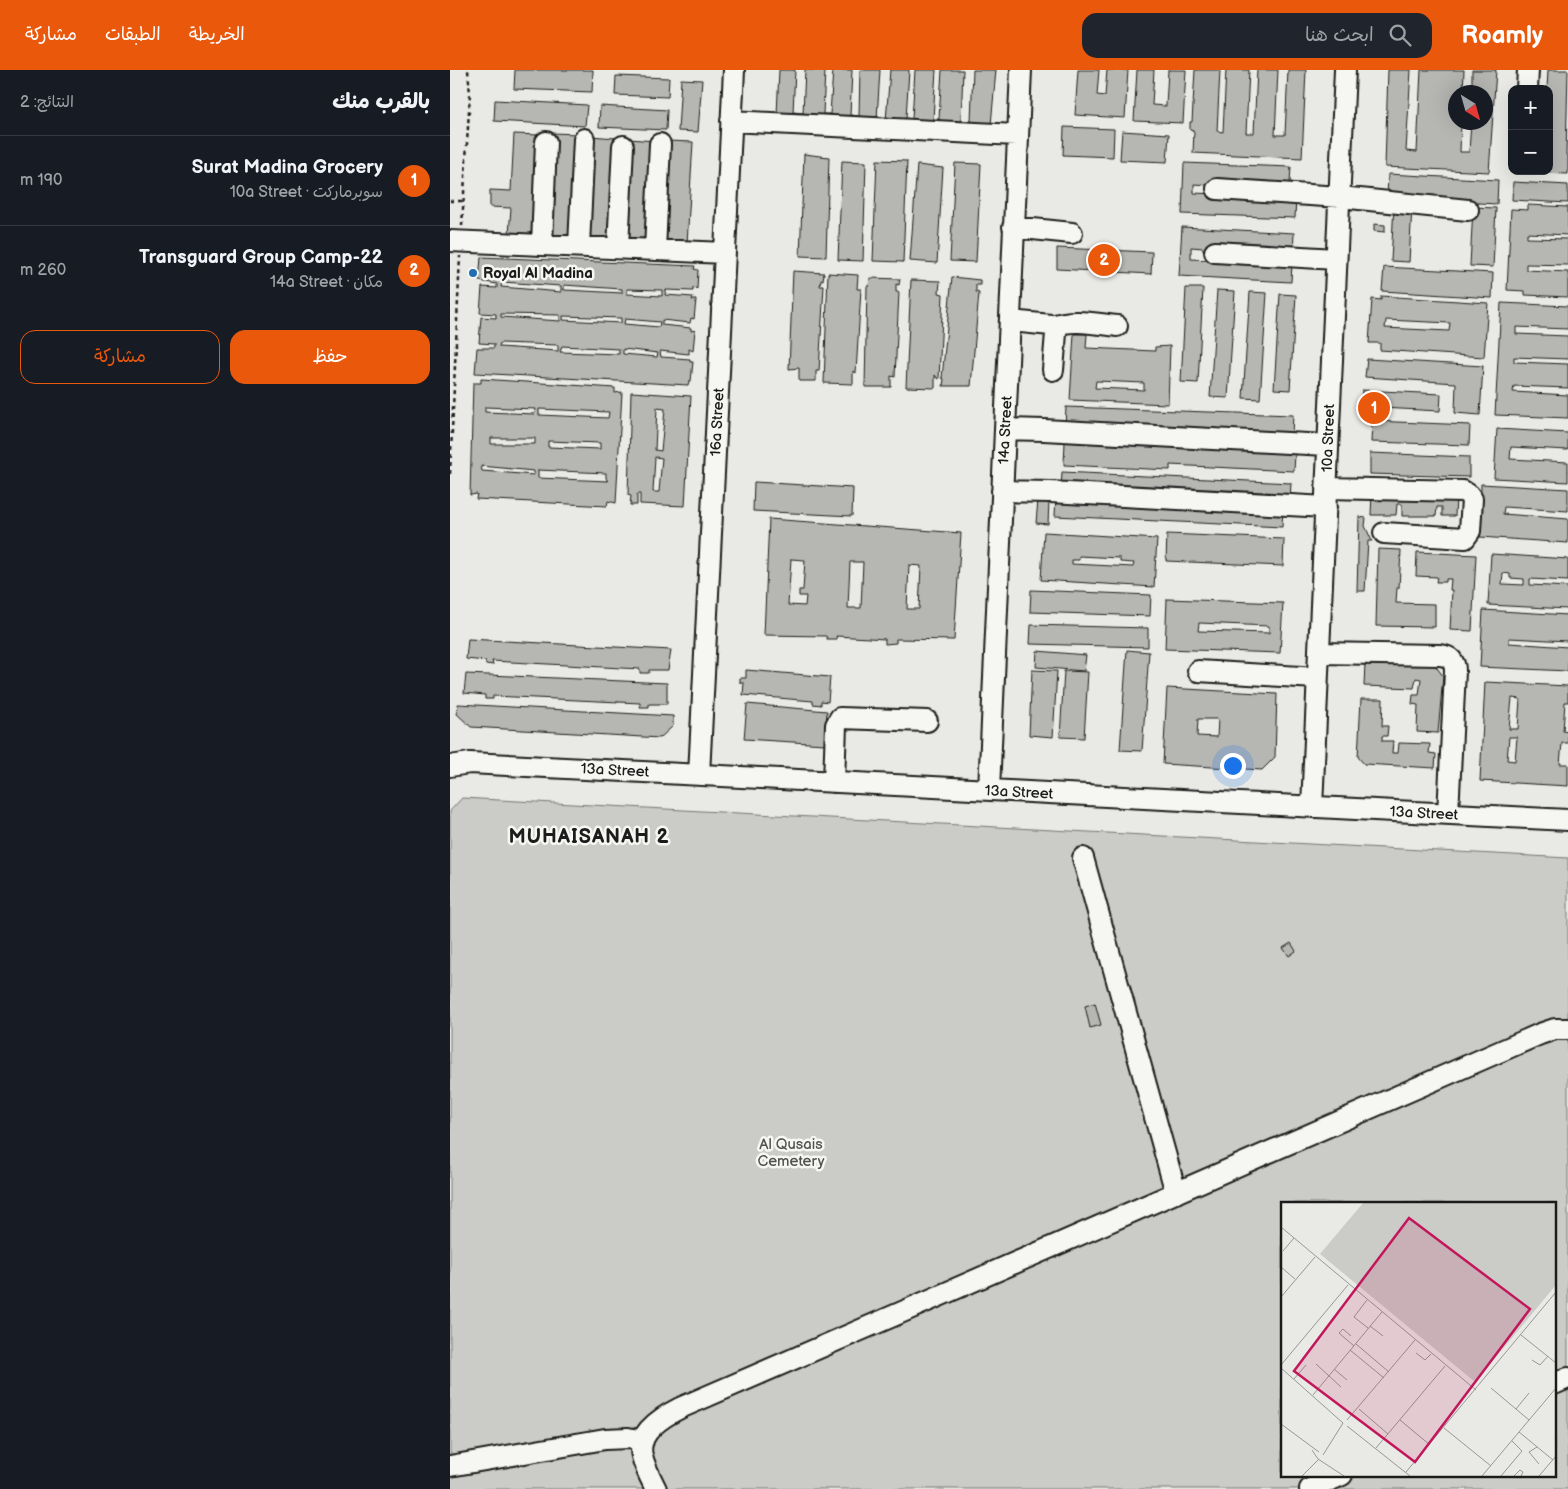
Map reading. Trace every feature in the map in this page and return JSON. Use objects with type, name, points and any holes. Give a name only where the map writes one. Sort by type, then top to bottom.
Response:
[{"type":"street","name":"16a Street","points":[[699,775],[734,70]]},
{"type":"street","name":"14a Street","points":[[989,790],[1021,70]]},
{"type":"street","name":"10a Street","points":[[1312,807],[1327,445],[1340,197],[1344,70]]},
{"type":"street","points":[[1527,85],[1528,70]]},
{"type":"street","points":[[732,121],[1017,136]]},
{"type":"street","points":[[579,246],[584,139]]},
{"type":"street","points":[[542,245],[546,142]]},
{"type":"street","points":[[655,250],[660,144]]},
{"type":"street","points":[[618,248],[623,146]]},
{"type":"street","points":[[1217,189],[1340,197],[1468,210]]},
{"type":"street","points":[[1013,228],[1072,233]]},
{"type":"street","points":[[455,241],[725,253]]},
{"type":"street","points":[[1215,252],[1336,260]]},
{"type":"street","points":[[1010,321],[1053,326],[1072,322],[1117,326]]},
{"type":"street","points":[[1053,326],[1056,333],[1054,370]]},
{"type":"street","points":[[1005,430],[1044,430],[1327,445]]},
{"type":"street","points":[[1002,491],[1326,497],[1463,491],[1472,499],[1470,531],[1465,538],[1384,533]]},
{"type":"street","points":[[1319,653],[1440,655],[1450,657],[1455,671],[1448,814]]},
{"type":"street","points":[[1198,671],[1317,678]]},
{"type":"street","points":[[834,782],[836,725],[840,718],[927,721]]},
{"type":"street","name":"13a Street","points":[[450,757],[470,763]]},
{"type":"street","name":"13a Street","points":[[450,766],[470,763],[1568,820]]},
{"type":"street","points":[[1083,858],[1176,1193]]},
{"type":"street","points":[[656,1489],[642,1456],[641,1447],[645,1434],[658,1421],[680,1408],[1540,1034],[1555,1029],[1568,1029]]},
{"type":"street","points":[[1556,1383],[1568,1378]]},
{"type":"street","points":[[450,1466],[617,1438],[643,1441]]},
{"type":"street","points":[[1310,1489],[1340,1476]]},
{"type":"path","points":[[450,474],[455,241],[463,202],[470,94],[468,70]]},
{"type":"path","points":[[450,201],[463,202]]},
{"type":"green space","name":"Al Qusais Cemetery","points":[[462,798],[1568,858],[1568,1489],[450,1489],[450,811]]},
{"type":"building","points":[[515,70],[593,70],[592,92],[514,89]]},
{"type":"building","points":[[779,70],[795,70],[793,112],[803,113],[805,70],[825,70],[823,114],[830,114],[833,70],[852,70],[850,115],[859,116],[860,70],[880,70],[877,119],[777,115]]},
{"type":"building","points":[[890,70],[909,70],[906,118],[912,119],[915,70],[936,70],[933,119],[939,119],[942,70],[963,70],[961,121],[971,121],[973,70],[996,70],[991,125],[886,121]]},
{"type":"building","points":[[1078,70],[1099,70],[1097,95],[1105,96],[1107,70],[1128,70],[1125,118],[1075,115]]},
{"type":"building","points":[[1137,70],[1154,70],[1152,105],[1166,106],[1168,70],[1186,70],[1183,123],[1134,121]]},
{"type":"building","points":[[1195,70],[1220,70],[1217,131],[1223,132],[1226,70],[1249,70],[1246,133],[1254,133],[1257,70],[1278,70],[1275,135],[1285,135],[1288,70],[1306,70],[1302,158],[1193,153],[1194,131],[1190,130],[1190,122],[1192,122]]},
{"type":"building","points":[[1388,70],[1411,70],[1406,151],[1417,152],[1421,70],[1464,70],[1463,85],[1448,85],[1448,130],[1461,130],[1460,152],[1469,152],[1470,130],[1492,130],[1489,172],[1385,167]]},
{"type":"building","points":[[1472,70],[1496,70],[1493,114],[1493,85],[1472,85]]},
{"type":"building","points":[[1548,70],[1568,70],[1566,155],[1568,155],[1568,174],[1553,173],[1553,85],[1547,85]]},
{"type":"building","points":[[616,76],[669,78],[668,97],[615,95]]},
{"type":"building","points":[[681,79],[702,80],[698,132],[678,131]]},
{"type":"building","points":[[495,100],[587,105],[585,126],[494,121]]},
{"type":"building","points":[[600,106],[667,110],[666,130],[599,127]]},
{"type":"building","points":[[1064,127],[1114,129],[1113,157],[1063,155]]},
{"type":"building","points":[[1122,131],[1169,134],[1167,162],[1120,160]]},
{"type":"building","points":[[552,133],[578,134],[571,239],[546,238]]},
{"type":"building","points":[[514,134],[539,135],[534,235],[509,234],[511,208],[490,207],[490,190],[511,191]]},
{"type":"building","points":[[590,136],[616,138],[611,240],[585,239]]},
{"type":"building","points":[[629,139],[655,141],[648,242],[622,241]]},
{"type":"building","points":[[667,141],[693,142],[687,244],[661,242]]},
{"type":"building","points":[[804,154],[829,157],[826,257],[800,256]]},
{"type":"building","points":[[877,160],[907,161],[903,262],[873,261]]},
{"type":"building","points":[[842,161],[866,162],[863,261],[838,260]]},
{"type":"building","points":[[955,163],[981,164],[976,262],[950,261]]},
{"type":"building","points":[[1184,163],[1291,167],[1290,182],[1297,183],[1297,188],[1211,191],[1206,190],[1207,185],[1194,184],[1194,193],[1296,198],[1295,218],[1182,214]]},
{"type":"building","points":[[917,165],[943,168],[937,263],[910,261]]},
{"type":"building","points":[[1388,174],[1498,180],[1497,204],[1387,198]]},
{"type":"building","points":[[1513,182],[1568,185],[1568,203],[1512,200]]},
{"type":"building","points":[[1394,205],[1412,206],[1409,262],[1391,261]]},
{"type":"building","points":[[1528,205],[1568,207],[1568,235],[1527,233],[1527,238],[1568,239],[1568,265],[1526,264],[1526,270],[1568,272],[1568,297],[1525,295],[1525,291],[1507,290],[1511,209],[1528,210]]},
{"type":"building","points":[[1473,207],[1496,208],[1493,267],[1470,266]]},
{"type":"building","points":[[1374,224],[1385,225],[1385,232],[1374,231]]},
{"type":"building","points":[[1182,227],[1294,233],[1293,253],[1203,251],[1203,248],[1191,247],[1191,259],[1292,264],[1291,282],[1179,276]]},
{"type":"building","points":[[1057,248],[1152,252],[1151,274],[1057,269]]},
{"type":"building","points":[[481,257],[695,266],[694,269],[698,270],[697,289],[693,288],[693,291],[666,290],[665,295],[693,297],[692,300],[696,300],[694,319],[691,318],[690,323],[662,320],[662,325],[691,328],[691,331],[695,330],[693,351],[689,349],[689,354],[660,351],[661,357],[690,359],[690,362],[693,362],[691,381],[689,381],[688,385],[475,373],[477,348],[494,348],[494,344],[479,343],[481,317],[496,318],[496,314],[480,313],[482,287],[497,288],[497,284],[479,281]],"holes":[[[502,282],[561,286],[561,292],[501,287]],[[564,285],[622,289],[622,293],[564,290]],[[627,289],[662,290],[662,296],[627,294]],[[501,314],[560,315],[560,321],[501,317]],[[563,316],[621,318],[621,323],[563,320]],[[625,319],[660,322],[659,327],[624,324]],[[500,343],[558,345],[558,351],[499,347]],[[562,346],[619,349],[619,354],[560,352]],[[623,349],[658,353],[657,357],[623,354]]]},
{"type":"building","points":[[1384,267],[1493,273],[1492,298],[1382,291]]},
{"type":"building","points":[[793,271],[824,273],[820,286],[824,286],[819,371],[816,371],[816,381],[799,381],[799,368],[789,369]]},
{"type":"building","points":[[828,273],[858,275],[857,289],[861,289],[856,373],[853,371],[853,384],[824,383]]},
{"type":"building","points":[[952,277],[980,280],[980,285],[976,285],[976,292],[979,293],[971,386],[943,386],[944,379],[942,378]]},
{"type":"building","points":[[870,278],[900,279],[899,285],[896,284],[896,292],[899,292],[895,377],[891,376],[891,387],[865,387],[867,286],[869,286]]},
{"type":"building","points":[[911,280],[940,281],[939,293],[943,294],[939,379],[935,375],[935,388],[906,387]]},
{"type":"building","points":[[1186,288],[1203,288],[1198,383],[1181,382]]},
{"type":"building","points":[[1217,290],[1235,291],[1228,398],[1210,397]]},
{"type":"building","points":[[1250,292],[1267,293],[1260,399],[1243,398]]},
{"type":"building","points":[[1280,294],[1296,295],[1290,390],[1274,389]]},
{"type":"building","points":[[1381,296],[1488,303],[1484,357],[1380,350],[1380,343],[1369,343],[1372,299],[1381,300]],"holes":[[[1386,320],[1450,323],[1449,331],[1385,328]]]},
{"type":"building","points":[[1501,303],[1568,306],[1568,329],[1516,327],[1516,334],[1568,336],[1568,359],[1514,357],[1514,362],[1568,364],[1568,388],[1514,386],[1513,392],[1568,395],[1568,418],[1495,415]]},
{"type":"building","points":[[1074,334],[1087,334],[1086,348],[1155,351],[1155,347],[1170,346],[1168,404],[1070,400]],"holes":[[[1096,381],[1144,383],[1144,390],[1095,388]]]},
{"type":"building","points":[[1367,359],[1483,366],[1480,415],[1455,413],[1456,383],[1365,377]]},
{"type":"building","points":[[481,379],[615,388],[615,393],[622,392],[616,503],[608,501],[607,506],[476,499],[477,494],[470,495],[473,383],[481,383]],"holes":[[[485,407],[536,409],[535,414],[485,412]],[[539,409],[609,412],[608,418],[539,415]],[[491,438],[535,438],[535,444],[491,444]],[[548,441],[600,443],[600,449],[548,447]],[[481,466],[534,471],[534,475],[482,471]],[[538,470],[606,473],[608,481],[538,478]]]},
{"type":"building","points":[[1362,390],[1441,394],[1440,411],[1361,407]]},
{"type":"building","points":[[631,392],[691,396],[685,506],[640,504],[640,494],[637,494],[637,505],[630,505],[631,496],[628,495]],"holes":[[[657,408],[665,409],[661,451],[655,450]],[[655,457],[662,458],[659,492],[653,492]]]},
{"type":"building","points":[[1066,407],[1293,415],[1292,434],[1065,426]]},
{"type":"building","points":[[1372,421],[1470,425],[1469,445],[1371,442]]},
{"type":"building","points":[[1497,429],[1568,433],[1568,450],[1511,447],[1510,459],[1568,462],[1568,482],[1494,478]]},
{"type":"building","points":[[1065,442],[1295,454],[1294,471],[1170,465],[1170,470],[1064,465]]},
{"type":"building","points":[[1370,453],[1469,457],[1469,477],[1370,474]]},
{"type":"building","points":[[1062,472],[1291,483],[1290,501],[1061,490]]},
{"type":"building","points":[[754,482],[853,488],[852,516],[753,511]]},
{"type":"building","points":[[1481,484],[1568,489],[1568,511],[1504,507],[1503,514],[1568,519],[1568,543],[1480,537]]},
{"type":"building","points":[[1372,494],[1456,497],[1455,516],[1442,516],[1442,507],[1437,507],[1436,516],[1402,516],[1402,504],[1397,504],[1396,515],[1371,515]]},
{"type":"building","points":[[1056,495],[1283,506],[1282,527],[1055,516]]},
{"type":"building","points":[[1038,500],[1049,500],[1048,524],[1036,523]]},
{"type":"building","points":[[1359,517],[1366,518],[1365,526],[1372,541],[1368,541],[1365,591],[1357,591]]},
{"type":"building","points":[[769,519],[961,533],[954,640],[896,639],[896,643],[885,644],[885,639],[836,636],[837,639],[827,639],[826,636],[764,635]],"holes":[[[791,559],[805,560],[803,590],[799,590],[799,596],[806,596],[805,606],[788,605]],[[850,562],[863,562],[861,608],[848,608]],[[909,565],[921,566],[919,609],[907,609]]]},
{"type":"building","points":[[1044,532],[1157,539],[1154,587],[1041,580]],"holes":[[[1079,556],[1120,558],[1120,562],[1134,563],[1133,567],[1072,564],[1072,560],[1079,560]]]},
{"type":"building","points":[[1167,534],[1284,539],[1283,566],[1166,561]]},
{"type":"building","points":[[1378,549],[1401,550],[1399,588],[1397,588],[1396,603],[1435,604],[1435,627],[1376,626]]},
{"type":"building","points":[[1417,552],[1476,555],[1472,631],[1450,630],[1451,579],[1446,579],[1446,582],[1436,582],[1437,577],[1416,576]]},
{"type":"building","points":[[1491,554],[1568,559],[1568,581],[1530,579],[1530,585],[1568,587],[1568,609],[1488,605]],"holes":[[[1503,573],[1510,574],[1510,578],[1524,579],[1524,585],[1502,584]]]},
{"type":"building","points":[[1031,590],[1151,595],[1150,616],[1030,612]]},
{"type":"building","points":[[1167,599],[1283,603],[1280,653],[1165,649]],"holes":[[[1199,623],[1269,626],[1269,633],[1198,631]]]},
{"type":"building","points":[[1483,610],[1568,615],[1568,641],[1509,638],[1509,643],[1568,647],[1568,671],[1480,667]]},
{"type":"building","points":[[1031,625],[1148,628],[1148,647],[1030,644]]},
{"type":"building","points":[[468,639],[671,650],[668,670],[649,670],[649,673],[640,673],[640,669],[492,661],[493,665],[486,664],[485,661],[466,659]]},
{"type":"building","points":[[1127,650],[1149,652],[1142,751],[1120,750]]},
{"type":"building","points":[[1037,651],[1086,655],[1084,671],[1036,667]]},
{"type":"building","points":[[1365,663],[1435,665],[1443,676],[1438,733],[1417,732],[1418,705],[1412,704],[1413,695],[1419,695],[1421,679],[1416,678],[1414,688],[1364,686]]},
{"type":"building","points":[[746,670],[830,677],[828,702],[821,701],[821,705],[813,704],[813,701],[743,695],[744,683],[740,683],[740,678],[746,678]]},
{"type":"building","points":[[1032,670],[1057,671],[1053,737],[1029,735]]},
{"type":"building","points":[[1064,671],[1088,672],[1084,738],[1060,737]]},
{"type":"building","points":[[466,674],[667,683],[667,704],[649,704],[649,707],[640,707],[640,703],[493,696],[493,699],[485,699],[485,695],[464,693]]},
{"type":"building","points":[[1485,682],[1568,686],[1568,702],[1565,702],[1563,731],[1568,732],[1568,743],[1562,743],[1560,764],[1568,764],[1568,786],[1480,781]],"holes":[[[1512,698],[1520,699],[1518,729],[1509,729]],[[1509,737],[1517,737],[1515,761],[1507,760]]]},
{"type":"building","points":[[1167,688],[1277,694],[1275,757],[1262,770],[1163,764]],"holes":[[[1198,719],[1218,719],[1217,737],[1197,736]]]},
{"type":"building","points":[[1361,699],[1383,699],[1382,726],[1388,726],[1387,736],[1382,736],[1382,741],[1393,741],[1392,753],[1398,753],[1399,743],[1430,744],[1429,753],[1436,754],[1435,768],[1364,764],[1358,757]]},
{"type":"building","points":[[458,704],[673,716],[673,726],[660,738],[471,727],[457,714]]},
{"type":"building","points":[[747,704],[827,711],[825,744],[744,739]]},
{"type":"building","points":[[1291,943],[1296,951],[1289,956],[1283,948]]},
{"type":"building","points":[[1095,1003],[1101,1025],[1090,1028],[1085,1006]]},
{"type":"place","name":"Transguard Group Camp-22","points":[[1104,260]]},
{"type":"place","name":"Royal Al Madina","points":[[473,273]]},
{"type":"place","name":"Surat Madina Grocery","points":[[1374,408]]},
{"type":"district","name":"MUHAISANAH 2","points":[[589,836]]}]
